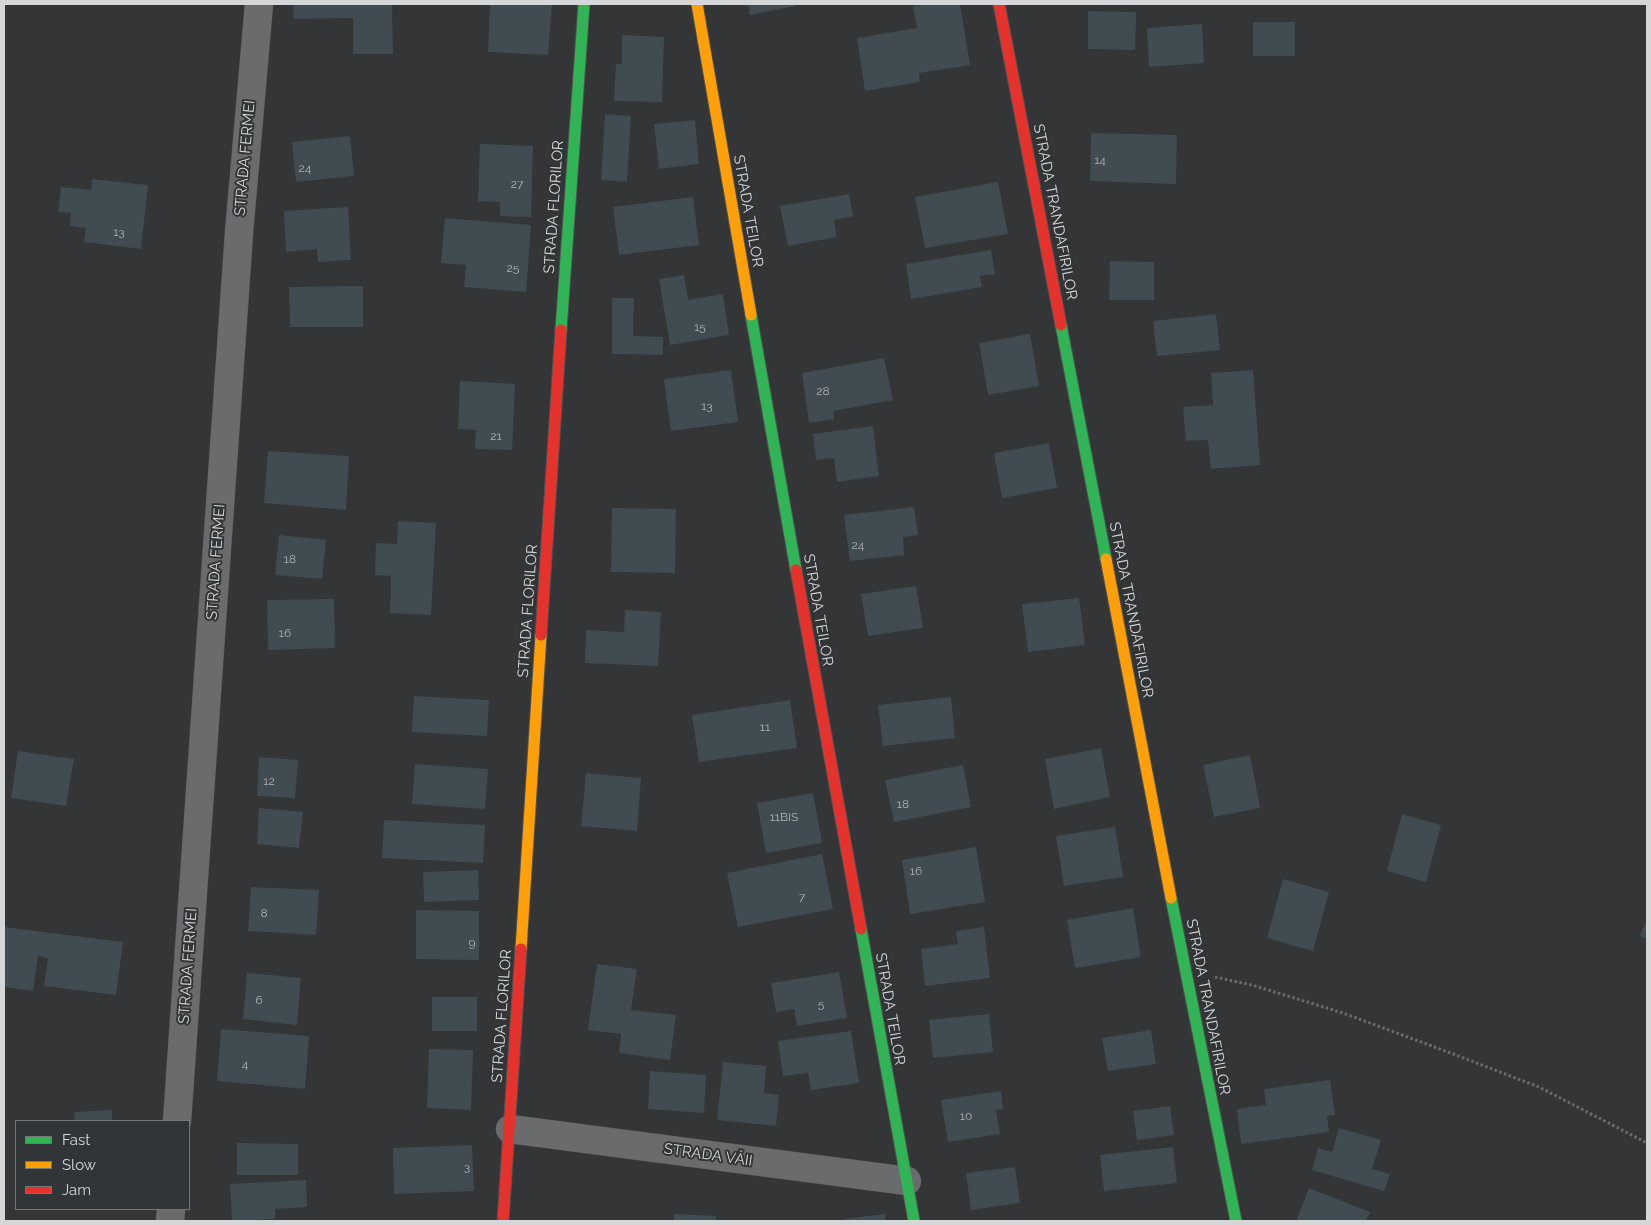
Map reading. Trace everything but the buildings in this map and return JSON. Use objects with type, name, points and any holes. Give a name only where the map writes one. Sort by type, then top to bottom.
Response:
[{"type":"street","name":"STRADA FERMEI","points":[[177,1120],[239,233],[259,4]]},
{"type":"street","name":"STRADA FLORILOR","points":[[503,1221],[572,159],[584,4]]},
{"type":"street","name":"STRADA TEILOR","points":[[697,4],[780,482],[914,1221]]},
{"type":"street","name":"STRADA TRANDAFIRILOR","points":[[1000,4],[1185,970],[1236,1221]]},
{"type":"street","name":"STRADA VĂII","points":[[510,1128],[907,1181]]},
{"type":"path","points":[[1185,970],[1252,985],[1344,1013],[1540,1087],[1647,1143]]},
{"type":"traffic: fast","points":[[561,330],[584,4]]},
{"type":"traffic: fast","points":[[751,315],[796,570]]},
{"type":"traffic: fast","points":[[1061,325],[1106,559]]},
{"type":"traffic: fast","points":[[1171,898],[1236,1221]]},
{"type":"traffic: fast","points":[[861,929],[914,1221]]},
{"type":"traffic: slow","points":[[697,4],[751,315]]},
{"type":"traffic: slow","points":[[1106,559],[1171,898]]},
{"type":"traffic: slow","points":[[521,949],[541,635]]},
{"type":"traffic: jam","points":[[999,4],[1061,325]]},
{"type":"traffic: jam","points":[[541,635],[561,330]]},
{"type":"traffic: jam","points":[[796,570],[861,929]]},
{"type":"traffic: jam","points":[[503,1221],[521,949]]}]
